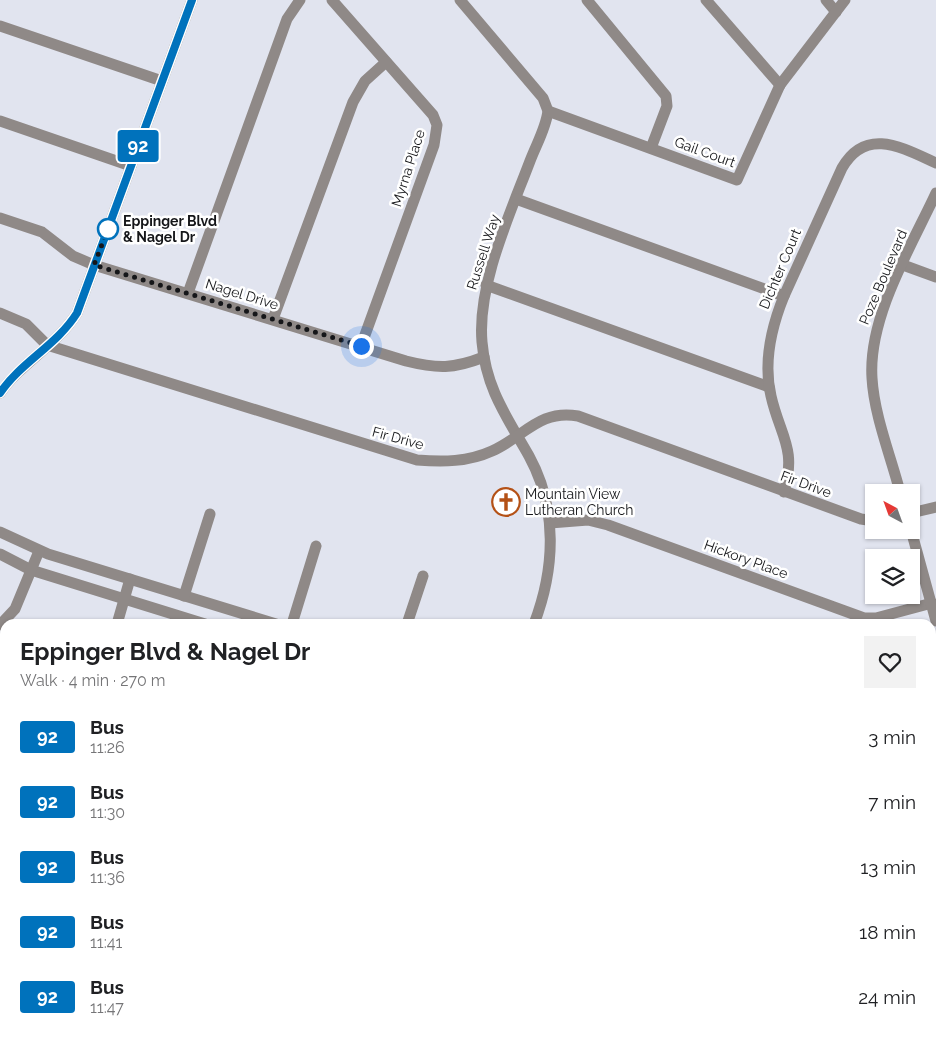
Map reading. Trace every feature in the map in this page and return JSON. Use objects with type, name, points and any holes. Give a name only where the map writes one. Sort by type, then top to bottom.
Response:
[{"type":"street","points":[[0,393],[19,369],[67,328],[77,313],[192,0]]},
{"type":"street","points":[[188,293],[288,19],[300,0]]},
{"type":"street","name":"Myrna Place","points":[[332,0],[433,115],[437,130],[434,145],[361,346]]},
{"type":"street","points":[[460,0],[544,98],[548,111]]},
{"type":"street","points":[[587,0],[666,96],[667,106],[651,148]]},
{"type":"street","points":[[706,0],[780,85]]},
{"type":"street","points":[[826,0],[836,12]]},
{"type":"street","name":"Gail Court","points":[[548,111],[737,180],[780,85],[845,0]]},
{"type":"street","points":[[0,26],[162,81]]},
{"type":"street","points":[[273,319],[353,102],[365,82],[386,62]]},
{"type":"street","name":"Russell Way","points":[[536,619],[548,578],[551,552],[550,522],[538,477],[496,400],[484,357],[481,326],[486,285],[548,111]]},
{"type":"street","points":[[0,121],[131,166]]},
{"type":"street","name":"Dichter Court","points":[[784,492],[788,479],[789,450],[774,410],[769,387],[769,346],[774,320],[842,168],[853,154],[868,145],[885,143],[902,148],[936,163]]},
{"type":"street","name":"Poze Boulevard","points":[[898,484],[873,391],[872,360],[877,325],[936,192]]},
{"type":"street","points":[[516,199],[784,296]]},
{"type":"street","name":"Nagel Drive","points":[[0,218],[42,232],[74,256],[94,265],[436,368],[464,364],[484,357]]},
{"type":"street","points":[[903,265],[936,277]]},
{"type":"street","points":[[486,285],[769,387]]},
{"type":"street","name":"Fir Drive","points":[[0,313],[26,324],[47,345],[417,460],[447,462],[474,458],[493,451],[548,417],[560,414],[578,416],[784,492],[865,520]]},
{"type":"street","points":[[920,510],[936,506]]},
{"type":"street","points":[[184,596],[210,514]]},
{"type":"street","name":"Hickory Place","points":[[550,522],[588,520],[600,522],[864,618],[876,618],[932,603]]},
{"type":"street","points":[[0,532],[39,551],[260,619]]},
{"type":"street","points":[[914,539],[936,619]]},
{"type":"street","points":[[294,619],[316,546]]},
{"type":"street","points":[[6,619],[15,609],[39,551]]},
{"type":"street","points":[[0,554],[31,570],[189,619]]},
{"type":"street","points":[[410,619],[423,576]]},
{"type":"street","points":[[119,619],[130,579]]},
{"type":"bus line","name":"92","points":[[0,393],[19,369],[60,336],[77,313],[192,0]]},
{"type":"place","name":"Eppinger Blvd & Nagel Dr","points":[[108,229]]},
{"type":"place","name":"Mountain View Lutheran Church","points":[[506,502]]},
{"type":"route","points":[[108,229],[94,265],[361,346]]}]
